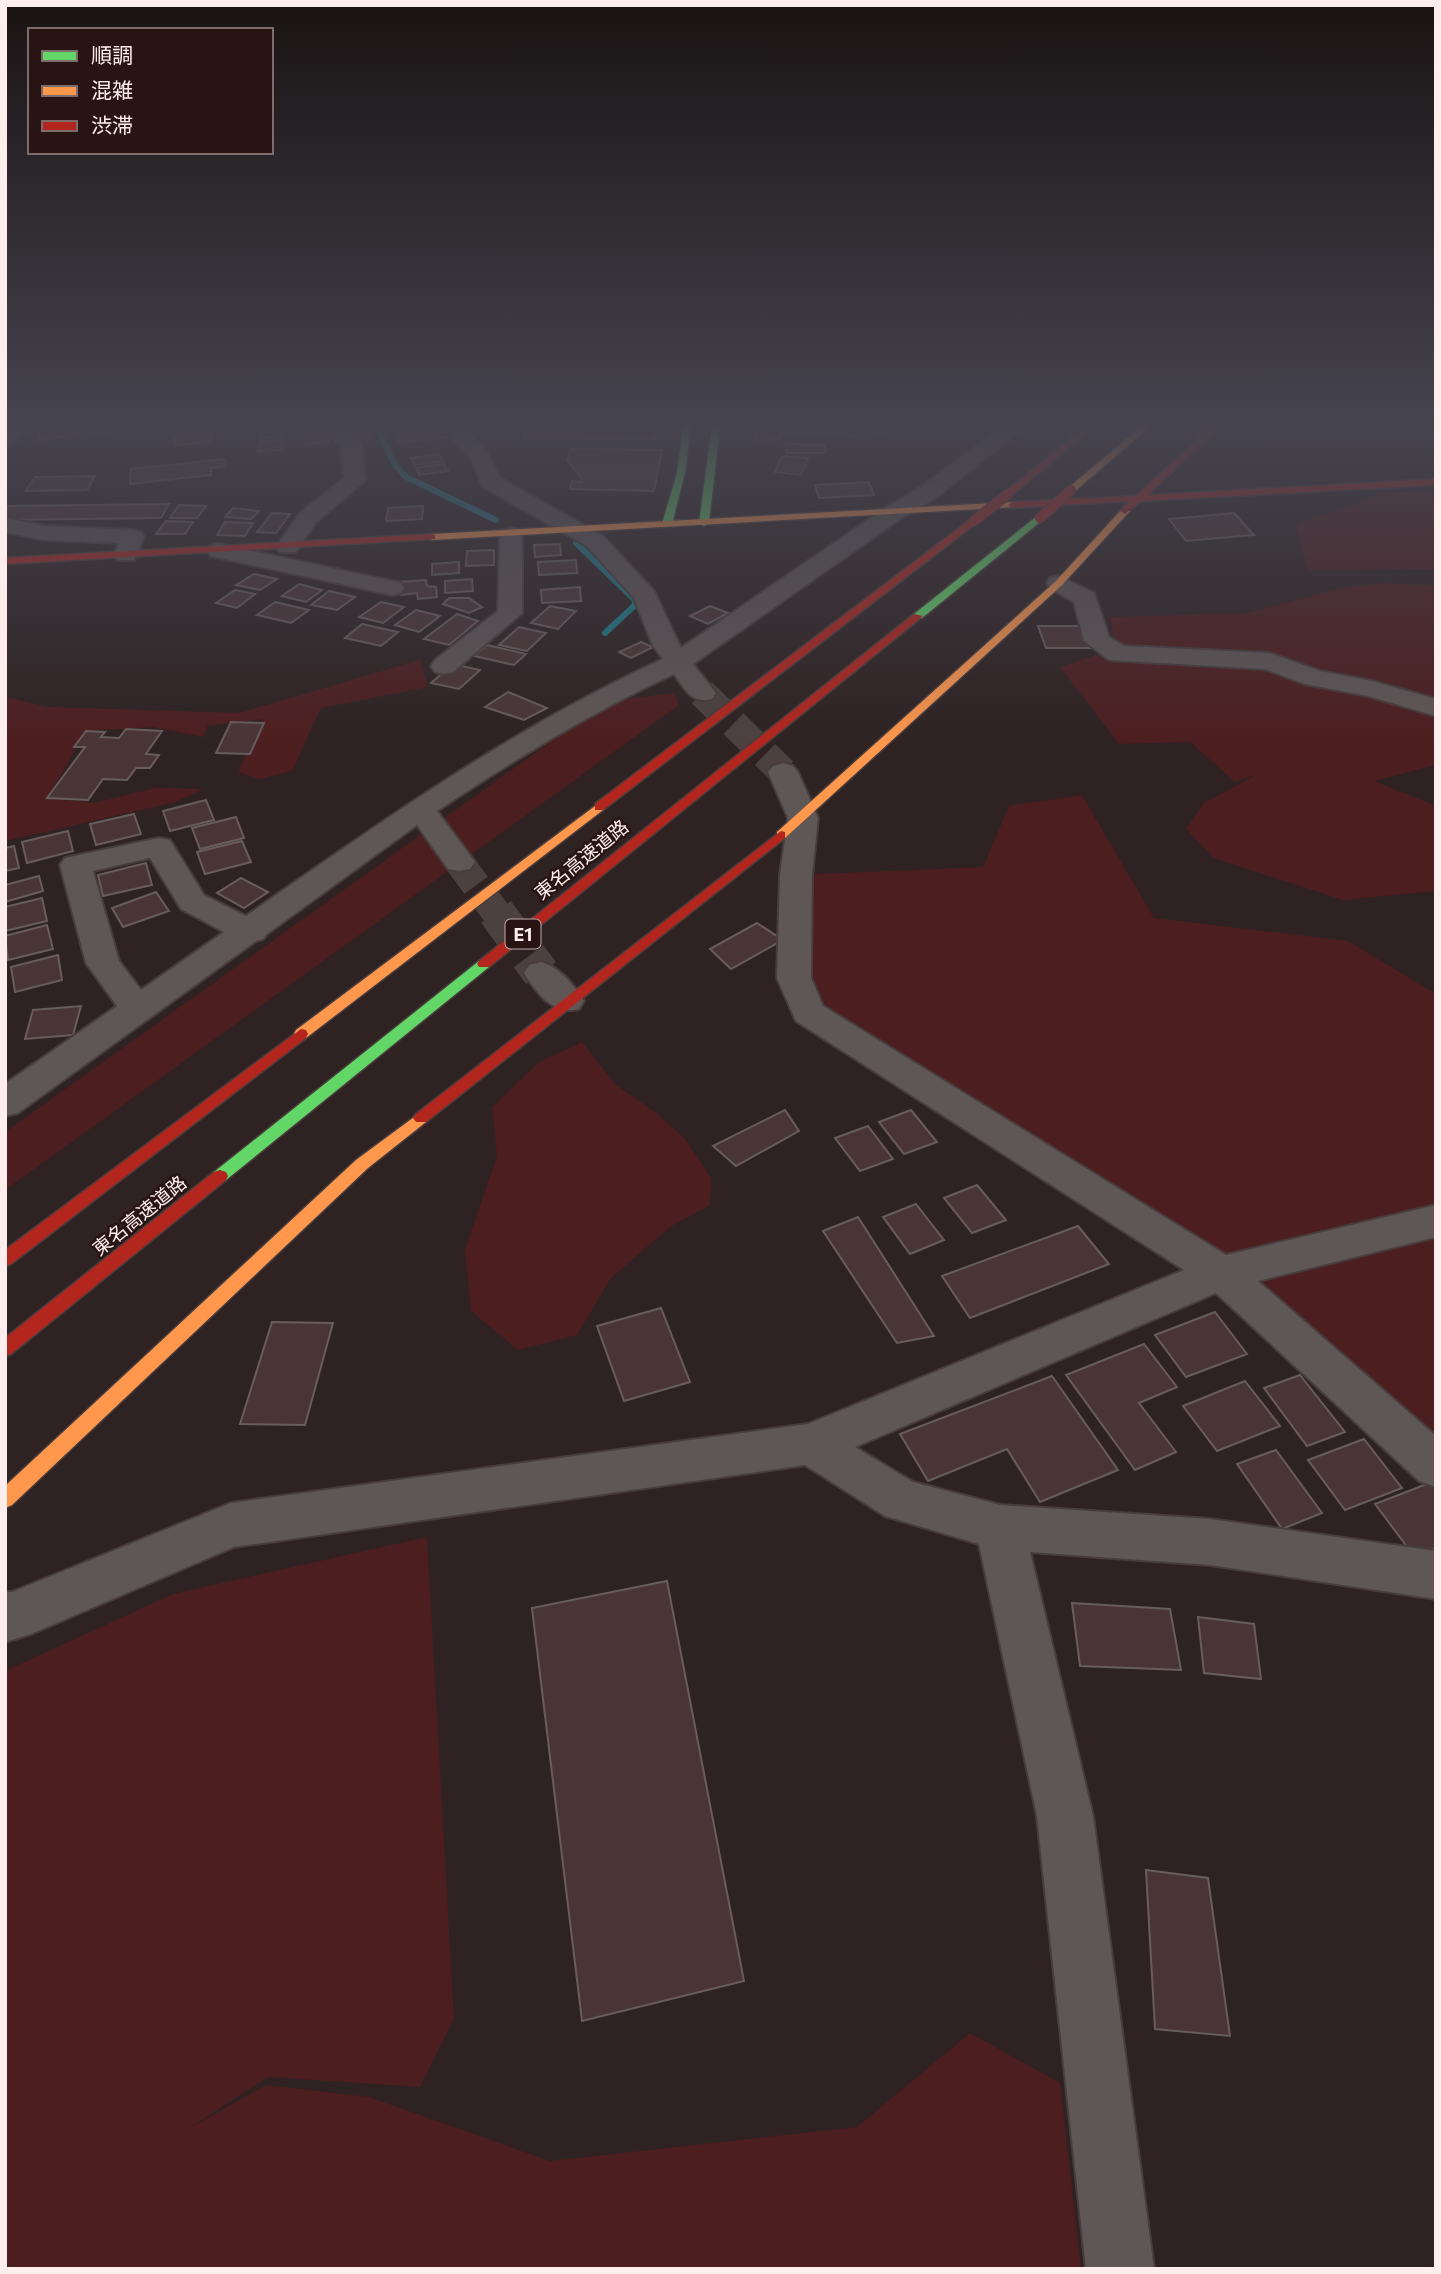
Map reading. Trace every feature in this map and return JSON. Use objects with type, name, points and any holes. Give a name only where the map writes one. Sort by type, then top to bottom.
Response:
[{"type":"main road","points":[[5,561],[561,531]]},
{"type":"main road","name":"東名高速道路","points":[[5,1259],[961,531]]},
{"type":"main road","name":"東名高速道路","points":[[5,1349],[1024,531]]},
{"type":"main road","points":[[5,1499],[362,1164],[803,818],[1059,583],[1107,531]]},
{"type":"street","points":[[36,531],[132,537],[127,555]]},
{"type":"street","points":[[288,547],[295,531]]},
{"type":"street","points":[[577,531],[595,541],[645,596],[667,646],[702,693]]},
{"type":"street","points":[[5,1103],[251,932],[420,809],[515,747],[602,697],[680,662],[867,531]]},
{"type":"street","points":[[444,666],[510,613],[511,535]]},
{"type":"street","points":[[219,551],[392,588]]},
{"type":"street","points":[[1059,583],[1085,598],[1097,641],[1118,654],[1269,661],[1314,678],[1372,688],[1436,708]]},
{"type":"street","points":[[783,772],[803,818],[796,875],[794,978],[808,1013],[1222,1273],[1436,1466]]},
{"type":"street","points":[[420,809],[459,863]]},
{"type":"street","points":[[137,1009],[103,962],[76,865],[159,847],[192,902],[251,932]]},
{"type":"street","points":[[541,974],[567,1001]]},
{"type":"street","points":[[5,1617],[13,1617],[231,1525],[811,1444],[1222,1273],[1436,1221]]},
{"type":"street","points":[[811,1444],[902,1501],[1000,1527],[1210,1542],[1436,1575]]},
{"type":"street","points":[[1000,1527],[1065,1815],[1120,2269]]},
{"type":"shaded area","points":[[1297,531],[1436,531],[1436,569],[1308,570]]},
{"type":"shaded area","points":[[1388,583],[1436,586],[1436,765],[1374,781],[1436,806],[1436,891],[1343,900],[1214,858],[1186,829],[1204,803],[1258,774],[1235,782],[1190,742],[1119,744],[1060,667],[1115,649],[1110,617],[1248,613],[1340,588]]},
{"type":"shaded area","points":[[420,660],[428,687],[321,708],[292,771],[259,779],[238,772],[262,719],[207,726],[203,737],[152,727],[86,731],[48,798],[94,803],[155,788],[203,789],[176,802],[5,841],[5,697],[48,707],[239,713]]},
{"type":"shaded area","points":[[674,693],[679,705],[5,1190],[5,1132],[608,701]]},
{"type":"shaded area","points":[[1082,795],[1154,918],[1348,941],[1436,994],[1436,1459],[1248,1298],[802,999],[796,875],[983,867],[1009,806]]},
{"type":"shaded area","points":[[582,1042],[616,1085],[658,1114],[685,1139],[711,1178],[710,1205],[670,1227],[611,1278],[577,1335],[518,1350],[471,1311],[465,1250],[497,1156],[492,1107],[539,1062]]},
{"type":"shaded area","points":[[427,1537],[454,2019],[420,2087],[268,2077],[188,2129],[266,2085],[369,2097],[550,2161],[857,2127],[970,2033],[1060,2083],[1081,2269],[5,2269],[5,1671],[173,1594]]},
{"type":"building","points":[[158,531],[187,531],[185,534],[156,534]]},
{"type":"building","points":[[219,531],[248,531],[245,536],[217,535]]},
{"type":"building","points":[[1178,531],[1250,531],[1254,535],[1186,541]]},
{"type":"building","points":[[560,544],[561,555],[535,557],[534,545]]},
{"type":"building","points":[[494,550],[494,565],[466,566],[467,551]]},
{"type":"building","points":[[576,560],[577,573],[539,575],[538,562]]},
{"type":"building","points":[[459,562],[459,573],[432,575],[432,564]]},
{"type":"building","points":[[254,574],[277,579],[260,590],[236,585]]},
{"type":"building","points":[[472,579],[473,591],[445,593],[445,581]]},
{"type":"building","points":[[426,580],[427,586],[436,587],[437,597],[418,599],[417,593],[401,595],[399,582]]},
{"type":"building","points":[[299,584],[322,590],[306,602],[282,596]]},
{"type":"building","points":[[580,587],[581,601],[542,603],[541,590]]},
{"type":"building","points":[[235,590],[255,594],[237,608],[216,603]]},
{"type":"building","points":[[329,591],[355,597],[337,610],[311,605]]},
{"type":"building","points":[[449,598],[469,598],[482,607],[469,613],[443,604]]},
{"type":"building","points":[[275,602],[309,610],[291,623],[257,615]]},
{"type":"building","points":[[381,602],[404,607],[383,623],[359,617]]},
{"type":"building","points":[[550,606],[576,611],[558,629],[531,623]]},
{"type":"building","points":[[710,606],[728,613],[708,624],[690,616]]},
{"type":"building","points":[[416,610],[440,616],[419,632],[395,625]]},
{"type":"building","points":[[457,614],[478,621],[449,645],[424,639]]},
{"type":"building","points":[[362,624],[398,632],[381,646],[345,638]]},
{"type":"building","points":[[1038,626],[1083,626],[1091,648],[1046,648]]},
{"type":"building","points":[[519,627],[546,633],[527,651],[499,645]]},
{"type":"building","points":[[641,642],[653,647],[631,658],[619,652]]},
{"type":"building","points":[[487,645],[526,654],[514,665],[474,656]]},
{"type":"building","points":[[453,664],[480,670],[459,689],[431,683]]},
{"type":"building","points":[[508,692],[547,708],[524,720],[485,707]]},
{"type":"building","points":[[231,722],[264,723],[250,754],[216,753]]},
{"type":"building","points":[[126,729],[162,731],[146,754],[159,755],[150,768],[136,768],[127,780],[103,779],[88,800],[47,798],[85,747],[74,747],[86,731],[105,732],[101,737],[119,738]]},
{"type":"building","points":[[206,800],[214,820],[170,831],[163,811]]},
{"type":"building","points":[[134,814],[141,834],[96,845],[90,824]]},
{"type":"building","points":[[236,817],[244,838],[200,849],[192,828]]},
{"type":"building","points":[[68,831],[73,851],[27,863],[22,842]]},
{"type":"building","points":[[242,841],[251,862],[205,874],[197,852]]},
{"type":"building","points":[[14,846],[19,868],[5,871],[5,848]]},
{"type":"building","points":[[146,863],[152,885],[103,896],[98,875]]},
{"type":"building","points":[[39,876],[43,891],[5,902],[5,885]]},
{"type":"building","points":[[241,878],[268,892],[244,908],[217,893]]},
{"type":"building","points":[[156,892],[169,911],[123,927],[112,908]]},
{"type":"building","points":[[42,898],[47,921],[5,931],[5,907]]},
{"type":"building","points":[[757,923],[783,940],[731,969],[710,949]]},
{"type":"building","points":[[47,925],[53,949],[8,960],[5,936]]},
{"type":"building","points":[[58,955],[62,980],[15,992],[11,967]]},
{"type":"building","points":[[81,1006],[73,1035],[25,1039],[33,1010]]},
{"type":"building","points":[[785,1110],[799,1131],[736,1166],[713,1146]]},
{"type":"building","points":[[911,1110],[937,1142],[904,1154],[879,1122]]},
{"type":"building","points":[[868,1126],[893,1159],[860,1171],[835,1138]]},
{"type":"building","points":[[977,1185],[1006,1220],[972,1233],[944,1198]]},
{"type":"building","points":[[916,1204],[944,1240],[910,1254],[883,1217]]},
{"type":"building","points":[[858,1217],[934,1336],[897,1343],[823,1231]]},
{"type":"building","points":[[1078,1226],[1109,1264],[970,1318],[942,1276]]},
{"type":"building","points":[[661,1308],[690,1382],[624,1401],[597,1326]]},
{"type":"building","points":[[1215,1312],[1247,1354],[1186,1377],[1155,1335]]},
{"type":"building","points":[[272,1322],[333,1323],[305,1425],[240,1424]]},
{"type":"building","points":[[1144,1344],[1177,1387],[1139,1403],[1176,1452],[1135,1470],[1066,1375]]},
{"type":"building","points":[[1300,1375],[1345,1432],[1307,1446],[1264,1388]]},
{"type":"building","points":[[1052,1376],[1118,1470],[1040,1502],[1007,1449],[928,1481],[900,1434]]},
{"type":"building","points":[[1245,1381],[1280,1426],[1217,1451],[1183,1406]]},
{"type":"building","points":[[1364,1439],[1402,1488],[1345,1510],[1308,1460]]},
{"type":"building","points":[[1276,1450],[1322,1513],[1282,1529],[1237,1464]]},
{"type":"building","points":[[1432,1482],[1436,1486],[1436,1548],[1414,1556],[1375,1504]]},
{"type":"building","points":[[667,1581],[744,1981],[582,2021],[532,1608]]},
{"type":"building","points":[[1072,1603],[1170,1609],[1181,1670],[1080,1666]]},
{"type":"building","points":[[1198,1617],[1254,1624],[1261,1679],[1204,1673]]},
{"type":"building","points":[[1146,1870],[1208,1878],[1230,2036],[1155,2029]]},
{"type":"waterway","points":[[576,543],[635,600],[635,605],[605,633]]},
{"type":"tunnel","points":[[702,693],[783,772]]},
{"type":"tunnel","points":[[459,862],[497,914]]},
{"type":"tunnel","points":[[496,912],[541,973]]},
{"type":"traffic: fast","points":[[918,616],[1024,531]]},
{"type":"traffic: fast","points":[[220,1176],[484,964]]},
{"type":"traffic: slow","points":[[432,537],[539,531]]},
{"type":"traffic: slow","points":[[781,835],[1059,583],[1107,531]]},
{"type":"traffic: slow","points":[[301,1034],[599,807]]},
{"type":"traffic: slow","points":[[5,1499],[362,1164],[421,1118]]},
{"type":"traffic: jam","points":[[599,807],[961,531]]},
{"type":"traffic: jam","points":[[5,561],[432,537]]},
{"type":"traffic: jam","points":[[484,964],[918,616]]},
{"type":"traffic: jam","points":[[421,1118],[781,835]]},
{"type":"traffic: jam","points":[[5,1259],[301,1034]]},
{"type":"traffic: jam","points":[[5,1349],[220,1176]]}]
